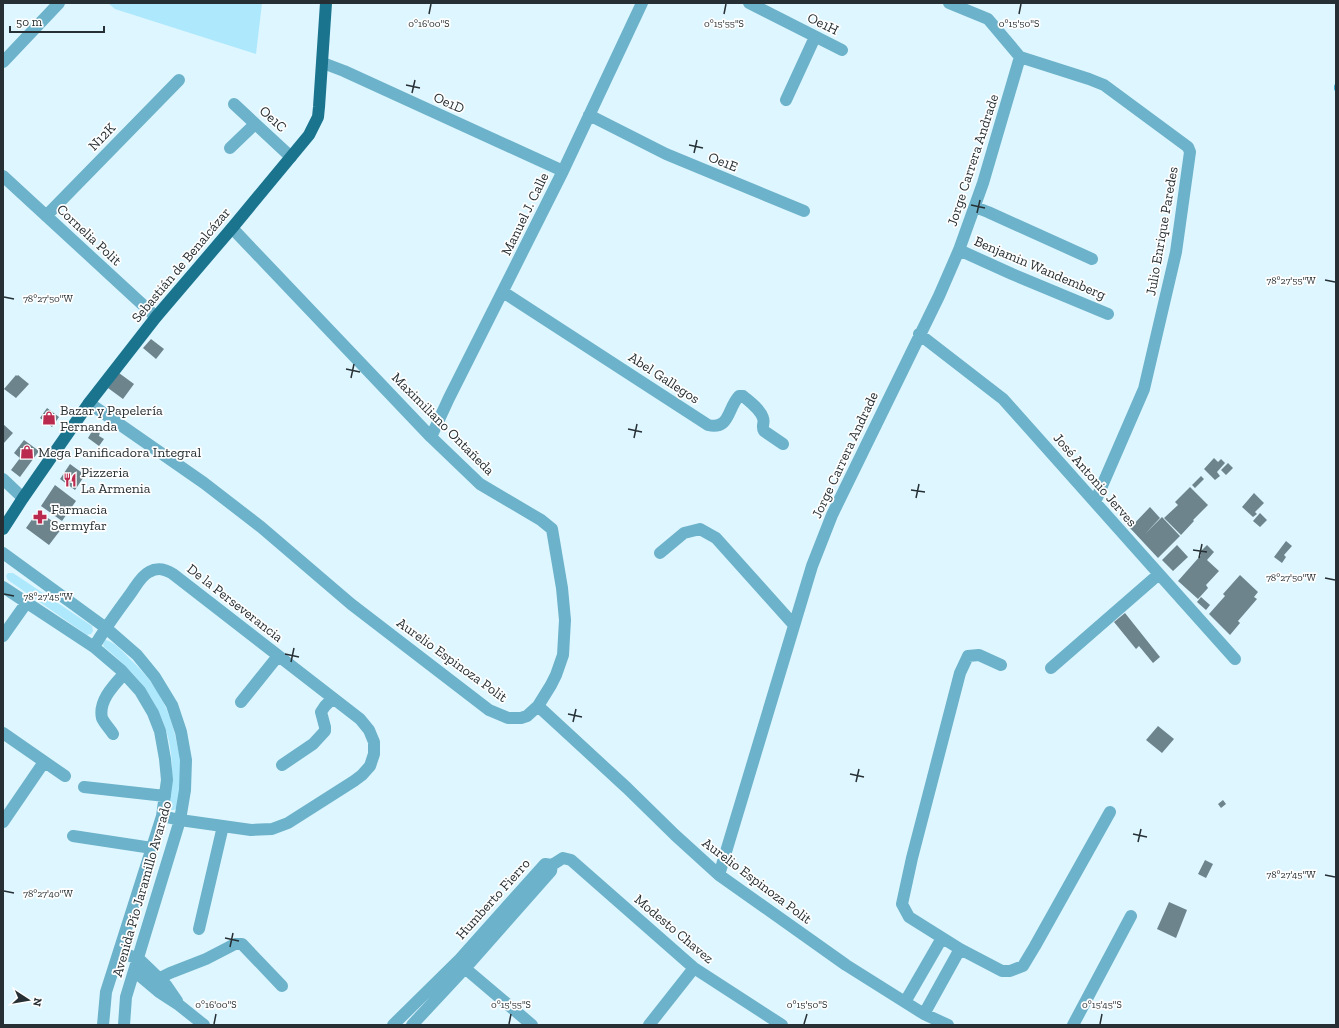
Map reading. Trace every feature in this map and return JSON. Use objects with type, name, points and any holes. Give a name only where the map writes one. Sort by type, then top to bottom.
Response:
[{"type":"main road","name":"Sebastián de Benalcázar","points":[[3,529],[89,404],[156,317],[309,135],[318,117],[323,63],[326,3]]},
{"type":"street","points":[[3,62],[59,3]]},
{"type":"street","name":"Manuel J. Calle","points":[[431,437],[449,398],[563,171],[588,115],[642,3]]},
{"type":"street","name":"Oe1H","points":[[749,3],[842,50]]},
{"type":"street","points":[[949,3],[991,21],[1020,56]]},
{"type":"street","points":[[786,100],[815,37]]},
{"type":"street","name":"Jorge Carrera Andrade","points":[[719,875],[819,547],[832,515],[919,334],[939,296],[959,250],[975,207],[1020,56]]},
{"type":"street","name":"Julio Enrique Paredes","points":[[1020,56],[1104,85],[1188,147],[1190,152],[1176,252],[1144,389],[1095,502]]},
{"type":"street","name":"Oe1D","points":[[323,63],[563,171]]},
{"type":"street","name":"N12K","points":[[46,216],[180,80]]},
{"type":"street","name":"Oe1C","points":[[234,104],[291,157]]},
{"type":"street","name":"Oe1E","points":[[588,115],[666,154],[804,212]]},
{"type":"street","points":[[230,148],[255,124]]},
{"type":"street","name":"Cornelia Polit","points":[[3,176],[156,317]]},
{"type":"street","points":[[975,207],[1092,259]]},
{"type":"street","name":"Maximiliano Ontañeda","points":[[232,228],[431,437],[480,484],[541,520],[552,529],[562,588],[564,644],[556,675],[538,706]]},
{"type":"street","name":"Benjamin Wandemberg","points":[[959,250],[1108,314]]},
{"type":"street","name":"Abel Gallegos","points":[[503,292],[708,425],[716,427],[722,425],[736,400],[739,396],[743,396],[761,413],[764,420],[762,428],[764,431],[783,444]]},
{"type":"street","name":"José Antonio Jerves","points":[[919,334],[1003,399],[1235,659]]},
{"type":"street","name":"Aurelio Espinoza Polit","points":[[89,404],[204,483],[261,527],[351,604],[489,710],[508,718],[521,718],[527,716],[538,706],[627,788],[675,836],[719,875],[820,948],[904,1002],[924,1014],[948,1025]]},
{"type":"street","points":[[3,479],[23,498]]},
{"type":"street","points":[[660,553],[684,533],[700,529],[716,538],[794,625]]},
{"type":"street","name":"Avenida Pío Jaramillo Avarado","points":[[3,553],[106,628],[137,655],[155,677],[172,705],[181,732],[186,760],[185,790],[180,820],[126,997],[124,1025]]},
{"type":"street","name":"De la Perseverancia","points":[[94,647],[142,578],[150,572],[162,568],[173,574],[360,719],[371,734],[374,745],[374,754],[370,766],[366,771],[354,781],[301,816],[278,827],[251,830],[162,816]]},
{"type":"street","points":[[1051,668],[1158,574]]},
{"type":"street","name":"Avenida Pío Jaramillo Avarado","points":[[3,587],[94,647],[124,674],[140,691],[153,713],[160,731],[167,780],[162,816],[106,992],[103,1025]]},
{"type":"street","points":[[3,636],[27,602]]},
{"type":"street","points":[[1001,665],[979,655],[968,656],[960,673],[912,858],[902,904],[909,917],[960,949],[1002,971],[1010,971],[1023,966],[1110,812]]},
{"type":"street","points":[[241,702],[278,656]]},
{"type":"street","points":[[113,734],[102,719],[102,707],[104,700],[124,674]]},
{"type":"street","points":[[282,765],[321,737],[325,731],[325,727],[321,712],[324,706],[333,698]]},
{"type":"street","points":[[3,733],[65,776]]},
{"type":"street","points":[[3,822],[44,762]]},
{"type":"street","points":[[84,787],[165,796]]},
{"type":"street","points":[[199,929],[223,826]]},
{"type":"street","points":[[73,836],[152,848]]},
{"type":"street","name":"Modesto Chavez","points":[[552,865],[563,858],[571,860],[694,968],[782,1025]]},
{"type":"street","name":"Humberto Fierro","points":[[412,1025],[461,965],[550,871],[552,865]]},
{"type":"street","points":[[1073,1025],[1131,916]]},
{"type":"street","points":[[904,1002],[942,938]]},
{"type":"street","points":[[160,978],[206,959],[235,944],[242,944],[282,986]]},
{"type":"street","points":[[924,1014],[960,949]]},
{"type":"street","points":[[119,952],[139,958],[166,984],[179,1005]]},
{"type":"street","points":[[461,965],[532,1025]]},
{"type":"street","name":"Humberto Fierro","points":[[393,1025],[461,965]]},
{"type":"street","points":[[649,1025],[694,968]]},
{"type":"street","points":[[134,971],[159,992],[179,1005],[204,1025]]},
{"type":"street","points":[[918,980],[937,991]]},
{"type":"shaded area","points":[[108,3],[262,3],[256,54],[115,9]]},
{"type":"shaded area","points":[[8,573],[13,573],[92,626],[93,631],[91,634],[87,635],[8,580],[6,576]]},
{"type":"shaded area","points":[[105,640],[112,642],[139,667],[154,687],[166,708],[174,731],[181,762],[178,807],[174,810],[171,810],[169,804],[172,783],[170,747],[166,729],[160,713],[152,698],[142,685],[118,659],[104,647],[103,644]]},
{"type":"building","points":[[151,339],[164,349],[156,359],[143,348]]},
{"type":"building","points":[[119,373],[134,384],[123,399],[108,388]]},
{"type":"building","points":[[16,375],[29,384],[16,398],[4,389]]},
{"type":"building","name":"Bazar y Papelería Fernanda","points":[[47,408],[59,417],[52,427],[40,418]]},
{"type":"building","points":[[3,424],[13,433],[3,444]]},
{"type":"building","points":[[94,428],[100,432],[99,436],[104,439],[99,446],[88,438]]},
{"type":"building","name":"Mega Panificadora Integral","points":[[24,440],[39,451],[20,477],[11,470],[20,458],[14,453]]},
{"type":"building","points":[[1214,458],[1218,462],[1221,459],[1225,463],[1217,472],[1220,476],[1215,480],[1204,469]]},
{"type":"building","points":[[1228,463],[1233,468],[1226,475],[1221,470]]},
{"type":"building","points":[[70,464],[85,475],[75,490],[60,479]]},
{"type":"building","points":[[1201,476],[1204,479],[1195,488],[1192,485]]},
{"type":"building","points":[[55,485],[76,501],[62,521],[41,506]]},
{"type":"building","points":[[1190,487],[1208,505],[1181,535],[1164,518],[1178,505],[1175,502]]},
{"type":"building","points":[[1254,493],[1264,503],[1255,512],[1257,514],[1253,517],[1242,507]]},
{"type":"building","points":[[1150,507],[1160,518],[1145,534],[1162,517],[1180,536],[1158,558],[1130,528]]},
{"type":"building","points":[[38,511],[62,528],[49,545],[26,528]]},
{"type":"building","points":[[1260,513],[1267,520],[1260,527],[1253,521]]},
{"type":"building","points":[[1286,541],[1292,546],[1284,555],[1286,557],[1282,563],[1274,557]]},
{"type":"building","points":[[1177,545],[1188,557],[1173,571],[1162,560]]},
{"type":"building","points":[[1207,545],[1214,552],[1207,560],[1219,571],[1206,585],[1208,588],[1198,599],[1178,581],[1201,555],[1199,553]]},
{"type":"building","points":[[1240,575],[1258,592],[1254,597],[1257,599],[1238,621],[1240,623],[1230,635],[1209,614],[1225,596],[1223,594]]},
{"type":"building","points":[[1201,597],[1210,605],[1206,610],[1197,602]]},
{"type":"building","points":[[1125,613],[1160,657],[1153,663],[1139,646],[1136,649],[1114,622]]},
{"type":"building","points":[[1158,726],[1174,739],[1162,753],[1146,740]]},
{"type":"building","points":[[1223,800],[1226,804],[1221,808],[1218,804]]},
{"type":"building","points":[[1205,860],[1213,864],[1206,878],[1198,874]]},
{"type":"building","points":[[1169,902],[1187,910],[1176,938],[1157,929]]},
{"type":"place","name":"Bazar y Papelería Fernanda","points":[[49,418]]},
{"type":"place","name":"Mega Panificadora Integral","points":[[27,452]]},
{"type":"place","name":"Pizzeria La Armenia","points":[[70,480]]},
{"type":"place","name":"Farmacia Sermyfar","points":[[40,517]]}]
